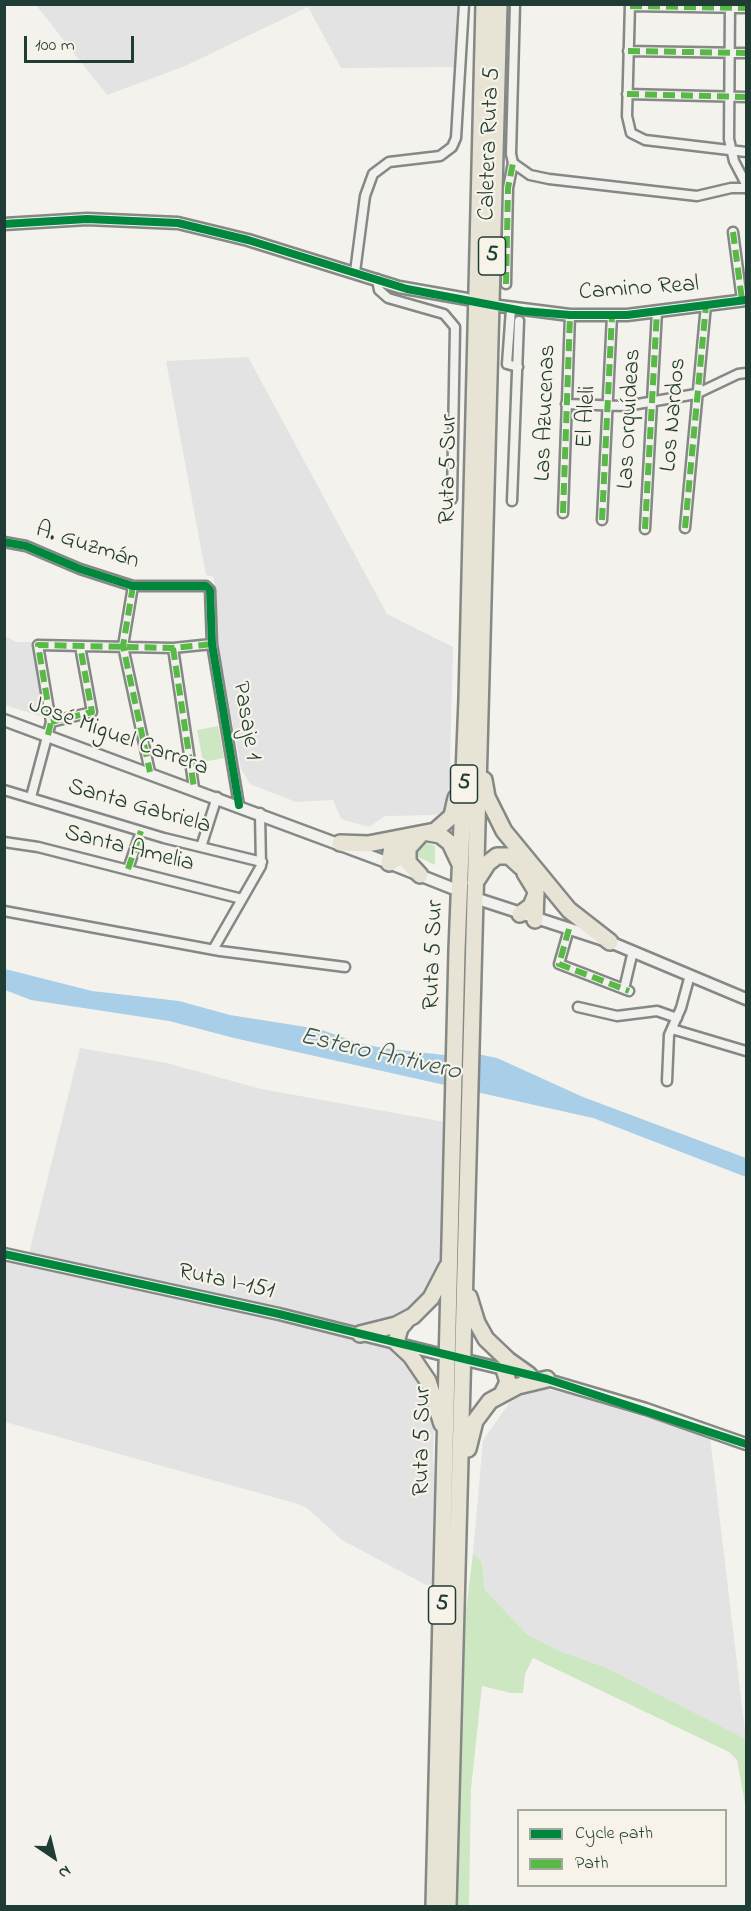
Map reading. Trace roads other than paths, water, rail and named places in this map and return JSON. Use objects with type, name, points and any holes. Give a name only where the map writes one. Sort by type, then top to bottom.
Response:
[{"type":"highway","name":"Ruta 5 Sur","points":[[448,1906],[464,1263],[457,950],[467,699],[484,4]]},
{"type":"highway","name":"Ruta 5 Sur","points":[[434,1906],[451,1253],[472,944],[480,734],[499,4]]},
{"type":"highway","points":[[340,843],[406,842],[445,824],[454,812],[467,699]]},
{"type":"highway","points":[[480,734],[486,789],[494,814],[543,892]]},
{"type":"highway","points":[[425,833],[440,836],[450,843],[460,869]]},
{"type":"highway","points":[[389,863],[400,857],[406,842]]},
{"type":"highway","points":[[406,842],[408,862],[420,875]]},
{"type":"highway","points":[[474,882],[488,862],[497,856],[513,858],[543,892],[610,942]]},
{"type":"highway","points":[[527,917],[543,892]]},
{"type":"highway","points":[[446,1452],[441,1419],[432,1390],[417,1364],[396,1342],[400,1328],[426,1304],[437,1290],[451,1253]]},
{"type":"highway","points":[[464,1263],[471,1305],[481,1332],[498,1351],[529,1375]]},
{"type":"highway","points":[[360,1334],[406,1321]]},
{"type":"highway","points":[[503,1392],[508,1382],[504,1369]]},
{"type":"highway","points":[[458,1535],[464,1504],[471,1428],[484,1406],[503,1392],[547,1379]]},
{"type":"street","name":"Caletera Ruta 5","points":[[355,272],[365,196],[373,174],[389,162],[440,156],[452,147],[456,138],[464,4]]},
{"type":"street","name":"Caletera Ruta 5","points":[[506,284],[508,188],[513,163],[510,154],[515,4]]},
{"type":"street","points":[[747,8],[630,5],[627,94],[627,122],[631,133],[645,140],[747,152]]},
{"type":"street","points":[[513,163],[530,175],[549,179],[697,196],[747,186],[731,150],[730,6]]},
{"type":"street","points":[[628,51],[747,53]]},
{"type":"street","points":[[627,94],[747,97]]},
{"type":"street","points":[[4,224],[87,219],[178,223],[355,272],[407,289],[467,299]]},
{"type":"street","points":[[733,232],[744,300]]},
{"type":"street","points":[[377,279],[378,290],[388,298],[444,314],[455,327],[452,499]]},
{"type":"street","name":"Camino Real","points":[[499,306],[570,315],[612,315],[744,300]]},
{"type":"street","name":"Los Nardos","points":[[685,528],[706,305]]},
{"type":"street","points":[[511,309],[507,364],[518,367]]},
{"type":"street","name":"Las Orquídeas","points":[[645,529],[650,401],[657,311]]},
{"type":"street","name":"Las Azucenas","points":[[563,513],[570,315]]},
{"type":"street","name":"El Aleli","points":[[602,520],[612,315]]},
{"type":"street","points":[[512,501],[519,321]]},
{"type":"street","points":[[566,404],[608,406],[696,394],[738,374],[747,373]]},
{"type":"street","name":"A. Guzmán","points":[[4,542],[26,546],[80,569],[133,586],[206,586],[210,590],[212,644]]},
{"type":"street","points":[[133,586],[123,646],[150,772]]},
{"type":"street","points":[[31,797],[51,722],[38,645],[173,648],[212,644]]},
{"type":"street","name":"Pasaje 1","points":[[212,644],[239,805]]},
{"type":"street","points":[[51,722],[92,712],[80,646]]},
{"type":"street","points":[[173,648],[194,788]]},
{"type":"street","name":"José Miguel Carrera","points":[[4,720],[194,788],[452,888]]},
{"type":"street","name":"Santa Gabriela","points":[[4,790],[141,831],[262,862]]},
{"type":"street","points":[[201,847],[217,797]]},
{"type":"street","points":[[214,948],[262,862],[260,813]]},
{"type":"street","points":[[128,869],[141,831]]},
{"type":"street","name":"Santa Amelia","points":[[4,842],[38,847],[242,898]]},
{"type":"street","points":[[482,900],[527,917],[610,942],[747,999]]},
{"type":"street","points":[[4,911],[214,948],[345,967]]},
{"type":"street","points":[[569,929],[559,964],[626,990],[633,951]]},
{"type":"street","points":[[667,1081],[668,1041],[690,975]]},
{"type":"street","points":[[578,1007],[617,1016],[657,1011],[677,1018]]},
{"type":"street","points":[[672,1029],[747,1051]]},
{"type":"street","name":"Ruta I-151","points":[[4,1254],[396,1342],[439,1354]]},
{"type":"street","points":[[470,1361],[547,1379],[747,1444]]},
{"type":"water","name":"Estero Antivero","points":[[5,969],[92,991],[179,1001],[230,1015],[319,1029],[359,1043],[383,1048],[497,1058],[583,1097],[746,1158],[746,1177],[593,1118],[234,1038],[169,1021],[31,1000],[5,990]]}]
